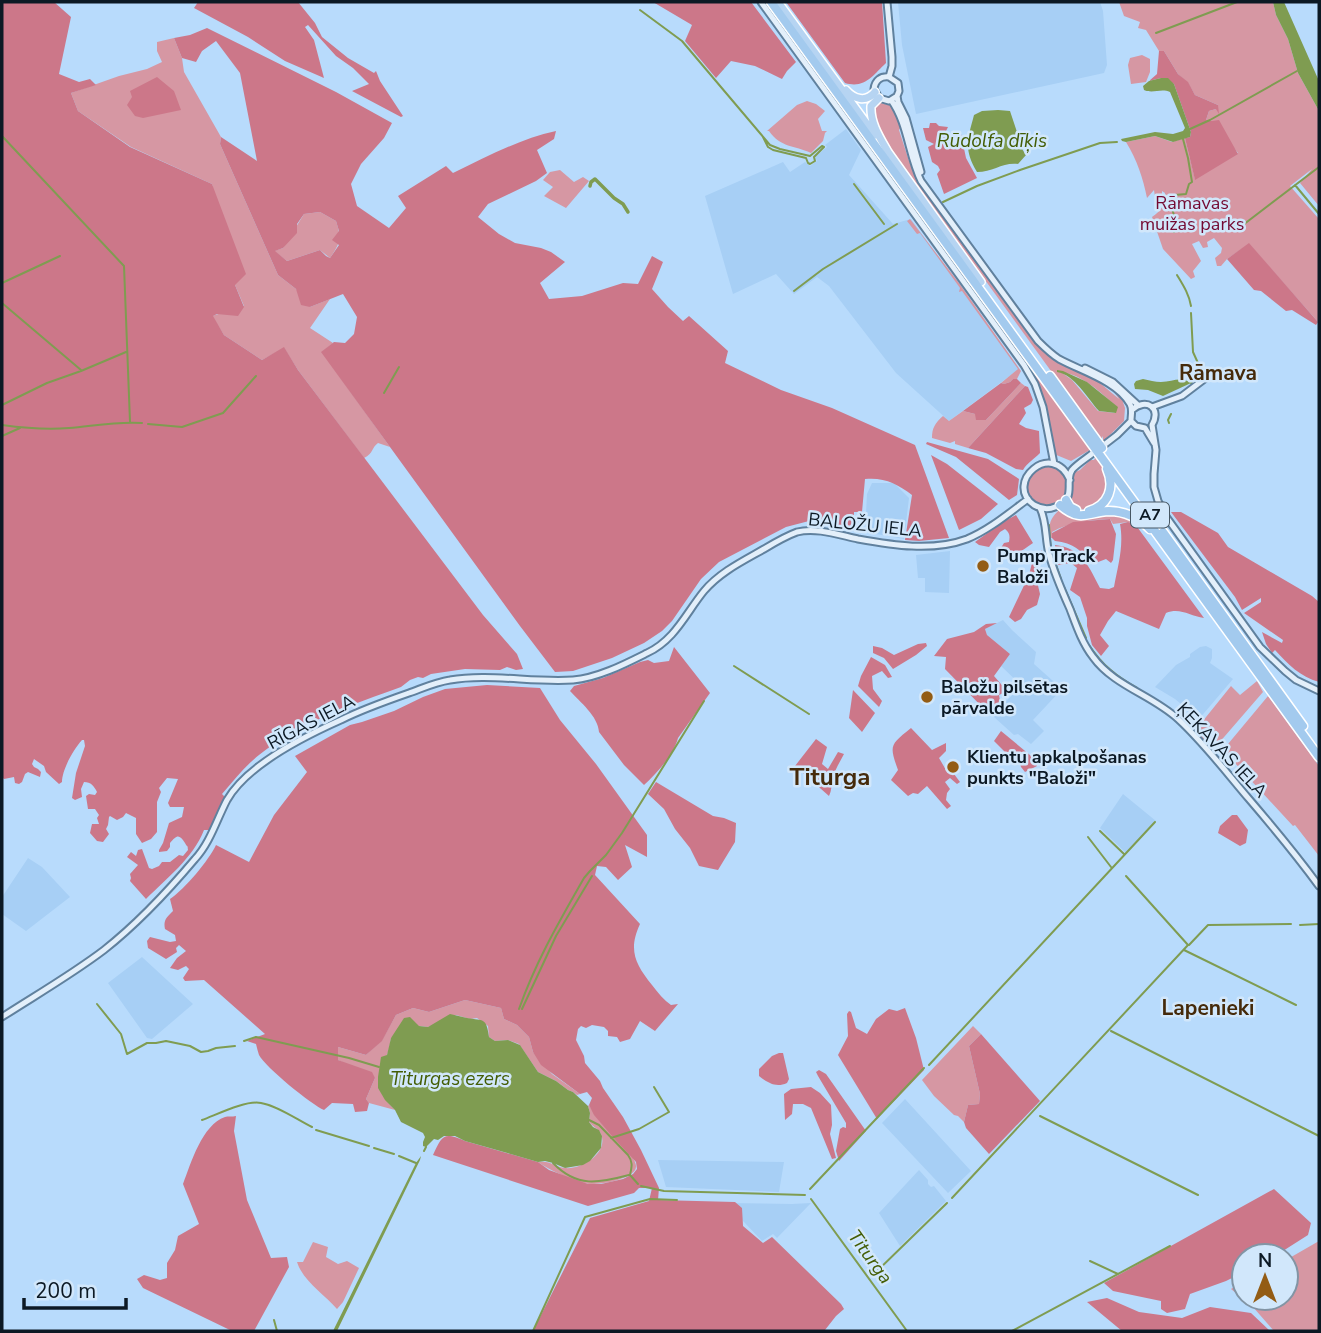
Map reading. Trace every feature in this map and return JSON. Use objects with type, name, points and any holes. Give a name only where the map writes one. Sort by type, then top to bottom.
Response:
[{"type":"highway","name":"A7","points":[[771,2],[1319,757]]},
{"type":"highway","name":"A7","points":[[778,2],[1319,748]]},
{"type":"highway","points":[[834,80],[858,98],[866,99],[877,95]]},
{"type":"highway","points":[[877,95],[871,106],[871,114],[888,152]]},
{"type":"highway","points":[[1063,502],[1084,512],[1105,502],[1111,486],[1104,460]]},
{"type":"highway","points":[[1063,502],[1067,511],[1079,516],[1110,511],[1130,515],[1146,524],[1160,537]]},
{"type":"main road","points":[[761,2],[1018,355],[1039,394],[1054,464]]},
{"type":"main road","points":[[887,2],[892,57],[889,77]]},
{"type":"main road","points":[[882,77],[889,77],[898,83],[899,90],[897,96],[885,101],[877,95],[877,81],[882,77]]},
{"type":"main road","points":[[897,96],[927,188]]},
{"type":"main road","points":[[891,100],[902,119],[914,165],[927,188],[1038,341],[1056,357],[1116,390],[1128,402],[1134,423]]},
{"type":"main road","points":[[1072,364],[1106,378],[1138,405]]},
{"type":"main road","points":[[1132,410],[1138,405],[1152,407],[1172,401],[1191,391],[1211,374]]},
{"type":"main road","points":[[1172,401],[1156,415],[1152,425],[1156,446],[1154,487],[1157,501],[1261,647],[1291,676],[1319,691]]},
{"type":"main road","points":[[1152,407],[1156,415]]},
{"type":"main road","points":[[1134,423],[1145,428],[1156,446]]},
{"type":"main road","points":[[1104,445],[1134,423]]},
{"type":"main road","points":[[1145,428],[1152,425]]},
{"type":"main road","points":[[1045,463],[1050,444]]},
{"type":"main road","points":[[1070,480],[1063,469],[1045,463],[1036,466],[1028,474],[1024,486],[1028,499],[1040,508],[1050,509],[1063,502],[1070,491],[1072,471],[1093,453]]},
{"type":"main road","points":[[1063,469],[1081,462]]},
{"type":"main road","name":"BALOŽU IELA","points":[[610,669],[662,645],[715,579],[742,561],[798,532],[817,531],[905,546],[943,544],[970,537],[1028,499]]},
{"type":"main road","name":"ĶEKAVAS IELA","points":[[1040,508],[1045,522],[1046,544],[1055,574],[1083,642],[1094,658],[1115,679],[1165,708],[1190,731],[1319,886]]},
{"type":"main road","points":[[1045,522],[1050,509]]},
{"type":"main road","name":"RĪGAS IELA","points":[[2,1017],[69,976],[137,920],[198,856],[233,791],[283,750],[351,715],[452,679],[570,680],[582,679],[610,669]]},
{"type":"shaded area","points":[[2,2],[54,2],[71,17],[59,74],[79,82],[90,79],[96,85],[71,93],[78,111],[130,147],[212,184],[246,274],[235,285],[244,307],[238,316],[213,316],[224,335],[262,360],[284,347],[298,370],[483,615],[517,654],[523,669],[465,669],[418,677],[401,687],[327,715],[291,733],[259,755],[235,778],[222,794],[225,797],[209,830],[204,830],[186,859],[146,899],[130,881],[130,874],[138,865],[127,857],[131,852],[136,856],[138,850],[142,849],[149,868],[152,869],[162,862],[170,862],[179,855],[183,856],[188,850],[183,840],[178,837],[170,843],[167,851],[159,852],[169,823],[182,817],[184,807],[170,807],[168,803],[178,779],[167,778],[159,788],[161,792],[157,802],[157,832],[142,843],[136,834],[136,818],[126,813],[117,820],[109,817],[106,829],[109,834],[103,842],[97,841],[90,833],[92,824],[99,824],[99,815],[95,809],[88,809],[86,796],[95,795],[97,792],[92,785],[84,782],[82,797],[75,800],[72,798],[76,773],[85,746],[84,740],[72,755],[59,784],[46,772],[44,766],[34,759],[32,764],[41,772],[40,777],[28,772],[19,784],[15,783],[14,777],[2,777]]},
{"type":"shaded area","points":[[198,2],[298,2],[315,23],[322,37],[348,58],[374,73],[376,71],[403,116],[352,91],[369,84],[336,56],[308,25],[305,27],[314,40],[324,78],[285,61],[248,37],[194,8]]},
{"type":"shaded area","points":[[653,2],[751,2],[796,62],[782,79],[755,66],[731,61],[716,78],[685,41],[692,25]]},
{"type":"shaded area","points":[[786,2],[882,2],[886,63],[863,82],[845,83]]},
{"type":"shaded area","points":[[898,2],[1100,2],[1107,65],[1104,73],[916,114],[902,45]]},
{"type":"shaded area","points":[[207,28],[392,123],[384,138],[361,164],[351,184],[357,206],[389,228],[406,208],[398,196],[446,166],[453,173],[516,144],[556,131],[554,139],[537,150],[547,173],[488,204],[478,217],[515,243],[541,248],[565,262],[540,283],[549,299],[582,296],[623,283],[638,284],[652,256],[663,262],[652,289],[683,321],[689,316],[728,351],[725,363],[781,390],[832,408],[915,445],[949,538],[905,540],[912,495],[890,482],[865,479],[862,512],[854,512],[854,529],[809,521],[786,527],[719,562],[701,579],[672,621],[644,643],[612,658],[573,671],[555,672],[321,352],[334,342],[345,343],[354,334],[357,317],[343,294],[310,307],[301,305],[296,289],[278,275],[220,144],[221,137],[257,161],[240,73],[216,41],[202,51],[196,62],[182,58],[174,38]],"holes":[[[320,212],[336,221],[339,231],[332,240],[339,245],[330,258],[320,250],[287,261],[275,251],[283,248],[297,233],[297,224],[304,214]]]},
{"type":"shaded area","points":[[1159,51],[1164,51],[1195,95],[1218,105],[1219,114],[1216,109],[1209,111],[1206,120],[1219,120],[1238,154],[1195,180],[1185,138],[1190,137],[1191,132],[1174,84],[1161,78],[1149,81],[1157,74]]},
{"type":"shaded area","points":[[157,77],[174,91],[181,110],[143,118],[135,116],[127,105],[132,97],[130,91]]},
{"type":"shaded area","points":[[930,123],[948,127],[945,133],[946,147],[955,145],[957,131],[961,134],[966,158],[977,178],[944,194],[937,174],[940,170],[932,162],[928,147],[934,144],[926,140],[923,128],[929,128]]},
{"type":"shaded area","points":[[846,129],[861,150],[849,175],[893,224],[911,219],[1019,369],[949,421],[896,373],[829,286],[817,277],[794,294],[776,274],[733,294],[705,196],[783,162],[790,172],[805,162],[810,166],[817,161],[815,157],[827,147],[825,145]]},
{"type":"shaded area","points":[[1249,243],[1318,322],[1316,325],[1292,310],[1286,311],[1261,291],[1254,290],[1227,259]]},
{"type":"shaded area","points":[[1013,379],[1021,383],[986,420],[976,420],[975,414],[963,411],[1001,383]]},
{"type":"shaded area","points":[[1025,386],[1028,387],[1033,400],[1024,408],[1026,413],[1019,424],[1039,431],[1040,453],[1023,470],[968,448]]},
{"type":"shaded area","points":[[927,442],[988,459],[1019,479],[1017,495],[1009,500],[956,457],[926,444]]},
{"type":"shaded area","points":[[931,455],[947,464],[998,504],[981,519],[959,530]]},
{"type":"shaded area","points":[[872,483],[894,483],[909,498],[904,539],[865,532],[867,494]]},
{"type":"shaded area","points":[[1171,512],[1181,512],[1218,533],[1228,547],[1319,602],[1319,682],[1300,673],[1275,650],[1272,653],[1262,632],[1282,643],[1283,640],[1244,613],[1261,602],[1261,598],[1242,610]]},
{"type":"shaded area","points":[[1016,515],[1033,543],[1026,548],[1003,555],[999,551],[1004,543],[1009,542],[1009,533],[1005,529],[989,547],[975,542],[1003,522]]},
{"type":"shaded area","points":[[1110,519],[1116,534],[1111,563],[1106,559],[1093,564],[1076,548],[1052,538],[1052,533],[1073,522]]},
{"type":"shaded area","points":[[1120,524],[1135,524],[1204,618],[1171,611],[1166,613],[1159,629],[1116,611],[1100,635],[1109,646],[1101,656],[1092,645],[1080,597],[1070,590],[1077,568],[1071,563],[1058,565],[1055,545],[1078,554],[1100,588],[1109,589],[1114,587],[1119,563]]},
{"type":"shaded area","points":[[1042,550],[1043,556],[1036,577],[1040,594],[1037,605],[1027,610],[1021,619],[1015,622],[1009,617],[1029,575],[1033,559]]},
{"type":"shaded area","points":[[950,551],[949,593],[925,592],[925,578],[918,578],[916,555]]},
{"type":"shaded area","points":[[1003,620],[1036,652],[1034,664],[1062,689],[1033,720],[1044,731],[1031,744],[1018,734],[1014,735],[994,717],[993,712],[1002,701],[1006,701],[1022,686],[1001,666],[1010,654],[987,635],[985,629]]},
{"type":"shaded area","points":[[997,623],[985,629],[987,635],[1010,654],[994,676],[1007,691],[999,695],[1000,701],[989,714],[945,669],[946,657],[934,656],[947,639],[974,632],[986,624]]},
{"type":"shaded area","points":[[926,643],[927,646],[916,655],[893,669],[884,658],[873,653],[873,646],[894,655]]},
{"type":"shaded area","points":[[674,647],[710,693],[678,738],[668,758],[644,785],[624,765],[599,732],[592,715],[570,691],[574,686],[603,678],[640,662],[669,661]]},
{"type":"shaded area","points":[[1200,647],[1212,649],[1210,663],[1233,679],[1199,719],[1155,687],[1176,665]]},
{"type":"shaded area","points":[[871,657],[885,665],[892,677],[888,678],[882,671],[872,676],[873,689],[882,701],[879,707],[858,686]]},
{"type":"shaded area","points":[[487,685],[540,688],[560,720],[596,764],[647,835],[647,857],[625,845],[632,867],[618,880],[606,867],[597,866],[595,875],[640,924],[634,949],[641,970],[666,1001],[671,1005],[678,1004],[655,1031],[640,1021],[630,1039],[620,1042],[617,1037],[608,1036],[604,1027],[581,1026],[576,1040],[585,1063],[600,1081],[641,1150],[659,1188],[658,1200],[735,1202],[742,1208],[743,1226],[763,1243],[772,1237],[841,1304],[844,1309],[826,1331],[533,1331],[590,1218],[649,1201],[652,1188],[639,1188],[634,1193],[588,1206],[433,1155],[444,1137],[452,1136],[538,1162],[549,1170],[588,1184],[623,1179],[637,1169],[636,1162],[594,1115],[589,1105],[592,1098],[587,1092],[580,1094],[541,1065],[533,1052],[529,1037],[517,1025],[504,1019],[501,1008],[465,1000],[429,1012],[413,1008],[396,1015],[382,1041],[366,1055],[338,1047],[338,1060],[372,1072],[375,1078],[366,1099],[369,1103],[367,1111],[355,1112],[353,1104],[332,1103],[324,1110],[279,1076],[263,1061],[256,1044],[247,1041],[265,1034],[204,980],[185,981],[183,978],[189,969],[186,966],[178,970],[170,968],[186,951],[179,945],[177,952],[166,959],[148,948],[147,941],[150,937],[176,941],[175,935],[165,929],[166,919],[173,911],[170,899],[196,874],[216,845],[249,862],[274,815],[307,772],[295,756],[350,725],[394,711],[423,697],[445,689]]},
{"type":"shaded area","points":[[853,690],[875,713],[862,732],[849,718]]},
{"type":"shaded area","points":[[911,728],[932,750],[946,743],[946,751],[939,758],[946,770],[954,774],[960,782],[957,784],[950,778],[945,782],[950,789],[946,800],[951,806],[947,809],[927,786],[918,794],[908,796],[891,780],[898,770],[893,746]]},
{"type":"shaded area","points":[[1001,731],[1036,760],[1037,766],[1025,772],[1019,760],[1010,757],[994,741]]},
{"type":"shaded area","points":[[816,739],[827,747],[822,764],[828,769],[838,752],[844,754],[835,772],[829,796],[795,766]]},
{"type":"shaded area","points":[[656,782],[713,816],[736,823],[735,842],[718,870],[699,866],[664,809],[648,794]]},
{"type":"shaded area","points":[[1123,794],[1156,821],[1126,853],[1100,828]]},
{"type":"shaded area","points":[[1232,815],[1237,815],[1248,830],[1246,843],[1240,846],[1218,833],[1220,826]]},
{"type":"shaded area","points":[[28,858],[42,867],[70,897],[26,931],[2,914],[2,897]]},
{"type":"shaded area","points":[[142,957],[193,1004],[152,1039],[147,1038],[108,983]]},
{"type":"shaded area","points":[[905,1008],[924,1070],[877,1119],[838,1055],[848,1036],[847,1014],[851,1012],[856,1028],[867,1034],[876,1019],[889,1009],[897,1011]]},
{"type":"shaded area","points":[[981,1034],[1040,1101],[989,1154],[966,1128],[964,1122],[968,1105],[979,1104],[980,1094],[969,1046]]},
{"type":"shaded area","points":[[779,1053],[783,1053],[789,1079],[787,1083],[776,1085],[759,1076],[759,1069]]},
{"type":"shaded area","points":[[819,1070],[826,1074],[866,1131],[839,1161],[836,1151],[840,1129],[846,1128],[846,1123],[818,1076],[816,1072]]},
{"type":"shaded area","points":[[811,1087],[831,1105],[830,1134],[836,1158],[832,1159],[811,1108],[803,1104],[793,1104],[792,1114],[785,1120],[784,1094],[791,1089]]},
{"type":"shaded area","points":[[905,1099],[971,1171],[948,1193],[882,1123]]},
{"type":"shaded area","points":[[236,1116],[234,1131],[247,1200],[271,1258],[287,1257],[289,1267],[254,1331],[232,1331],[143,1288],[137,1279],[144,1275],[160,1280],[167,1278],[167,1263],[175,1250],[178,1236],[199,1224],[183,1184],[194,1156],[204,1136],[217,1121]]},
{"type":"shaded area","points":[[658,1160],[784,1162],[779,1192],[666,1187]]},
{"type":"shaded area","points":[[919,1170],[928,1180],[928,1184],[934,1186],[946,1201],[900,1246],[879,1213]]},
{"type":"shaded area","points":[[1274,1189],[1311,1223],[1308,1235],[1297,1242],[1230,1242],[1230,1279],[1190,1294],[1185,1309],[1167,1313],[1161,1309],[1161,1301],[1113,1291],[1104,1283]]},
{"type":"shaded area","points":[[726,1203],[811,1203],[777,1238],[773,1234],[762,1241]]},
{"type":"shaded area","points":[[1107,1298],[1139,1312],[1182,1318],[1210,1307],[1251,1313],[1270,1331],[1122,1331],[1087,1302]]},
{"type":"green space","points":[[763,2],[767,2],[1090,450],[1071,461],[1054,454],[1046,408],[1028,365]]},
{"type":"green space","name":"Rāmavas muižas parks","points":[[1119,2],[1273,2],[1298,73],[1319,111],[1319,206],[1300,183],[1312,169],[1290,186],[1319,219],[1319,323],[1249,244],[1221,266],[1217,266],[1215,258],[1222,248],[1214,238],[1207,242],[1208,247],[1203,248],[1199,241],[1192,244],[1201,261],[1193,271],[1195,277],[1191,279],[1163,249],[1152,217],[1162,207],[1165,193],[1162,191],[1162,197],[1155,197],[1154,190],[1147,198],[1139,169],[1126,142],[1155,136],[1172,142],[1185,138],[1195,179],[1238,153],[1212,121],[1206,120],[1209,111],[1216,109],[1218,105],[1195,95],[1164,51],[1159,51],[1146,30],[1138,28],[1140,22],[1124,16]]},
{"type":"green space","points":[[174,38],[184,72],[221,137],[220,144],[278,275],[296,289],[310,307],[330,299],[310,328],[333,343],[322,352],[390,447],[378,443],[364,458],[284,348],[262,360],[224,335],[212,316],[244,306],[235,285],[212,184],[131,147],[78,111],[71,93],[162,62],[157,51],[157,42]]},
{"type":"green space","points":[[1142,55],[1150,59],[1150,72],[1146,82],[1131,84],[1128,65],[1130,58]]},
{"type":"green space","points":[[807,101],[825,111],[818,119],[822,131],[827,131],[823,141],[811,153],[783,143],[767,131],[797,105]]},
{"type":"green space","points":[[877,103],[893,106],[902,125],[899,130],[909,161],[935,205],[1034,340],[1041,348],[1094,378],[1126,402],[1123,402],[1124,421],[1106,439],[1103,441],[1103,436],[1101,440],[898,160],[878,126],[873,110]],"holes":[[[1061,372],[1084,380],[1104,395],[1116,406],[1115,413],[1098,411],[1072,380]]]},
{"type":"green space","points":[[560,170],[574,182],[583,177],[589,181],[566,208],[544,196],[553,187],[543,180],[550,172]]},
{"type":"green space","points":[[320,212],[336,221],[339,232],[338,244],[330,258],[320,250],[287,261],[274,251],[283,248],[304,214]]},
{"type":"green space","points":[[910,219],[1021,371],[1017,379],[1001,383],[1018,369],[962,291],[959,292],[960,288],[920,233],[917,234],[907,221]]},
{"type":"green space","points":[[1021,383],[1025,386],[968,448],[955,444],[955,441],[950,443],[932,438],[934,426],[943,416],[949,421],[963,411],[986,420]]},
{"type":"green space","points":[[1096,456],[1108,477],[1105,498],[1082,510],[1077,509],[1071,500],[1073,473]]},
{"type":"green space","points":[[1047,466],[1055,467],[1061,472],[1066,478],[1066,494],[1061,500],[1055,505],[1047,506],[1039,505],[1033,500],[1028,494],[1027,486],[1028,478],[1033,472],[1039,467]]},
{"type":"green space","points":[[1060,509],[1075,517],[1087,519],[1110,514],[1136,522],[1113,524],[1110,519],[1080,522],[1052,532],[1050,538],[1050,522]]},
{"type":"green space","points":[[1257,681],[1263,692],[1212,751],[1194,732],[1231,686],[1240,695]]},
{"type":"green space","points":[[1268,696],[1319,766],[1319,856],[1295,825],[1293,826],[1223,750]]},
{"type":"green space","points":[[465,1000],[501,1008],[504,1019],[517,1025],[529,1037],[533,1052],[552,1074],[580,1094],[577,1095],[538,1072],[519,1044],[508,1040],[495,1041],[489,1037],[488,1026],[477,1018],[456,1015],[391,1038],[379,1083],[385,1099],[395,1110],[369,1103],[366,1099],[375,1078],[338,1060],[338,1047],[366,1055],[382,1040],[396,1015],[413,1008],[429,1012]]},
{"type":"green space","points":[[973,1026],[981,1034],[969,1046],[980,1094],[979,1104],[968,1105],[964,1122],[934,1096],[922,1080]]},
{"type":"green space","points":[[589,1105],[635,1162],[635,1171],[624,1178],[589,1184],[562,1175],[538,1162],[571,1168],[586,1163],[597,1154],[602,1141],[600,1132],[589,1122]]},
{"type":"green space","points":[[1319,1241],[1319,1330],[1274,1331],[1257,1312],[1300,1312],[1300,1252]]},
{"type":"green space","points":[[313,1242],[328,1247],[326,1257],[338,1264],[347,1261],[359,1268],[337,1309],[309,1281],[297,1262],[303,1262]]},
{"type":"water","points":[[1273,2],[1284,2],[1319,81],[1319,111],[1298,73]]},
{"type":"water","points":[[1168,78],[1174,84],[1191,132],[1190,137],[1173,142],[1155,136],[1122,141],[1121,139],[1155,132],[1173,134],[1185,128],[1170,92],[1144,90],[1143,86],[1149,81]]},
{"type":"water","name":"Rūdolfa dīķis","points":[[982,111],[1010,111],[1017,132],[1017,146],[1026,155],[1018,164],[977,172],[968,150],[974,115]]},
{"type":"water","points":[[1057,370],[1087,382],[1118,407],[1116,413],[1099,411],[1075,382]]},
{"type":"water","points":[[1143,379],[1161,382],[1183,380],[1191,383],[1163,396],[1148,390],[1135,389],[1136,381]]},
{"type":"water","name":"Titurgas ezers","points":[[450,1014],[483,1021],[489,1037],[495,1041],[508,1040],[520,1045],[538,1072],[573,1092],[588,1106],[589,1122],[602,1136],[601,1148],[590,1161],[565,1168],[455,1136],[434,1139],[426,1147],[423,1146],[423,1133],[401,1122],[378,1088],[381,1057],[387,1055],[391,1038],[404,1018],[410,1017],[419,1026],[428,1027]]},
{"type":"water","points":[[421,1156],[337,1331],[333,1331],[416,1163]]},
{"type":"waterway","points":[[1156,33],[1237,2]]},
{"type":"waterway","points":[[640,10],[682,41],[770,145],[810,156],[824,147],[810,164],[806,158],[773,150],[768,147],[763,137]]},
{"type":"waterway","points":[[1190,129],[1297,71]]},
{"type":"waterway","points":[[2,136],[124,266],[130,422]]},
{"type":"waterway","points":[[1174,232],[1172,197],[1186,194],[1192,182],[1183,139]]},
{"type":"waterway","points":[[943,202],[1020,170],[1100,143],[1117,142]]},
{"type":"waterway","points":[[1239,228],[1319,167]]},
{"type":"waterway","points":[[590,186],[595,179],[623,204],[628,212]]},
{"type":"waterway","points":[[854,184],[884,224]]},
{"type":"waterway","points":[[1295,185],[1319,214]]},
{"type":"waterway","points":[[794,291],[823,269],[897,224]]},
{"type":"waterway","points":[[2,283],[60,256]]},
{"type":"waterway","points":[[1177,275],[1191,306]]},
{"type":"waterway","points":[[2,303],[81,370]]},
{"type":"waterway","points":[[1191,313],[1193,352],[1202,372],[1194,383],[1191,383]]},
{"type":"waterway","points":[[2,405],[47,383],[126,352]]},
{"type":"waterway","points":[[384,393],[399,367]]},
{"type":"waterway","points":[[148,424],[182,427],[223,413],[256,376]]},
{"type":"waterway","points":[[1169,423],[1171,414]]},
{"type":"waterway","points":[[2,425],[52,429],[142,423]]},
{"type":"waterway","points":[[2,436],[20,428]]},
{"type":"waterway","points":[[1049,525],[1051,551],[1061,579]]},
{"type":"waterway","points":[[1064,587],[1086,638]]},
{"type":"waterway","points":[[1089,645],[1110,670],[1137,688]]},
{"type":"waterway","points":[[734,666],[809,714]]},
{"type":"waterway","points":[[519,1009],[540,958],[584,878],[622,833],[704,701]]},
{"type":"waterway","points":[[929,1065],[1155,822]]},
{"type":"waterway","points":[[1100,831],[1124,854]]},
{"type":"waterway","points":[[1088,837],[1111,867]]},
{"type":"waterway","points":[[522,1009],[556,936],[592,876]]},
{"type":"waterway","points":[[952,1198],[1188,945],[1126,876]]},
{"type":"waterway","points":[[1189,945],[1208,925],[1291,924]]},
{"type":"waterway","points":[[1300,925],[1319,924]]},
{"type":"waterway","points":[[1184,950],[1296,1005]]},
{"type":"waterway","points":[[97,1004],[121,1034],[127,1054],[147,1043],[166,1041],[190,1046],[201,1052],[235,1046]]},
{"type":"waterway","points":[[1111,1031],[1319,1136]]},
{"type":"waterway","points":[[244,1041],[256,1037],[379,1067]]},
{"type":"waterway","points":[[810,1189],[924,1068]]},
{"type":"waterway","points":[[611,1138],[639,1129],[669,1112],[654,1087]]},
{"type":"waterway","points":[[202,1120],[239,1106],[261,1103],[312,1127]]},
{"type":"waterway","points":[[1040,1116],[1198,1195]]},
{"type":"waterway","points":[[589,1120],[599,1125],[628,1155],[632,1164],[630,1175],[638,1184]]},
{"type":"waterway","points":[[316,1130],[369,1146]]},
{"type":"waterway","points":[[424,1151],[426,1147]]},
{"type":"waterway","points":[[374,1148],[394,1154]]},
{"type":"waterway","points":[[399,1156],[416,1163]]},
{"type":"waterway","points":[[553,1163],[571,1177],[580,1180],[608,1180],[629,1175]]},
{"type":"waterway","name":"Titurga","points":[[641,1186],[664,1191],[805,1195]]},
{"type":"waterway","points":[[533,1331],[585,1217],[650,1199],[677,1200]]},
{"type":"waterway","name":"Titurga","points":[[811,1199],[907,1331]]},
{"type":"waterway","points":[[874,1274],[947,1203]]},
{"type":"waterway","points":[[1012,1331],[1170,1246]]},
{"type":"waterway","points":[[1090,1261],[1118,1274]]},
{"type":"waterway","points":[[274,1320],[277,1331]]},
{"type":"place","name":"Pump Track Baloži","points":[[983,566]]},
{"type":"place","name":"Baložu pilsētas pārvalde","points":[[927,697]]},
{"type":"place","name":"Klientu apkalpošanas punkts \"Baloži\"","points":[[953,767]]},
{"type":"district","name":"Rāmava","points":[[1218,373]]},
{"type":"district","name":"Titurga","points":[[830,777]]},
{"type":"district","name":"Lapenieki","points":[[1208,1008]]}]
